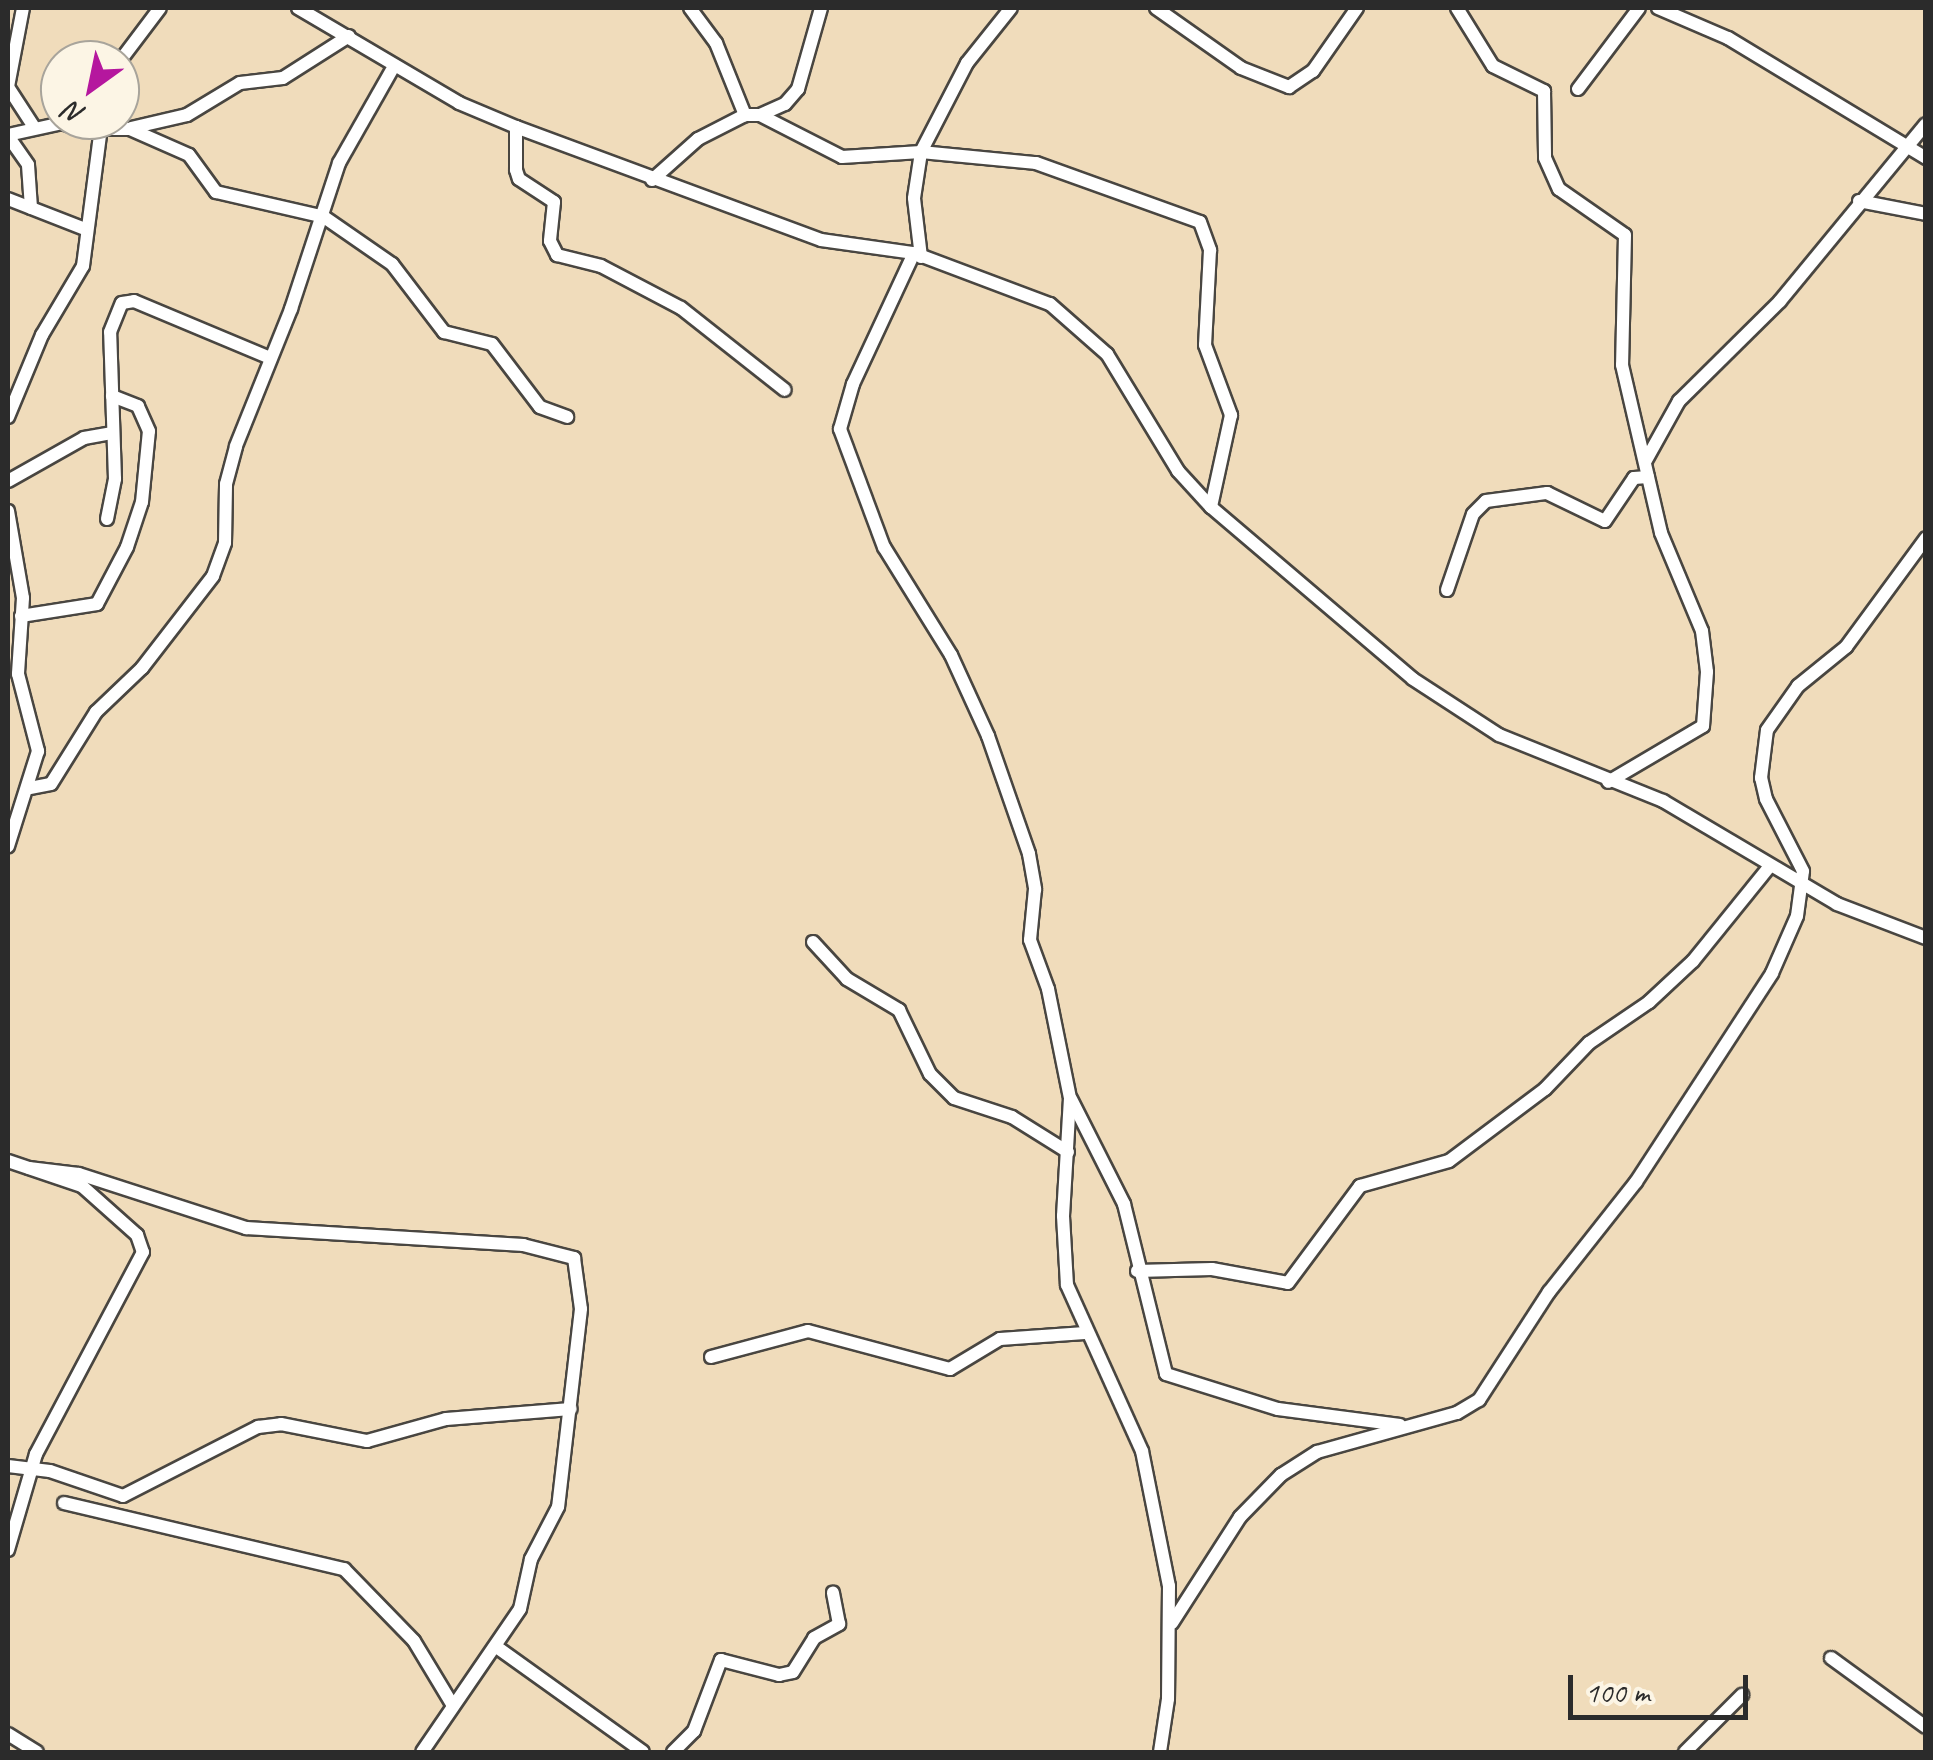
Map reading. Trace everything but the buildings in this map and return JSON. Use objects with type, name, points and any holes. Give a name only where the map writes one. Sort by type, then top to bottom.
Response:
[{"type":"street","points":[[23,8],[8,87],[34,127]]},
{"type":"street","points":[[136,40],[160,8]]},
{"type":"street","points":[[298,8],[394,66],[516,127],[822,240],[918,255],[1050,304],[1088,333],[1130,384],[1178,470],[1211,508],[1412,679],[1499,735],[1663,801],[1804,885],[1886,927],[1926,938]]},
{"type":"street","points":[[690,8],[702,13],[752,115],[842,158],[922,152],[1053,166],[1117,195],[1188,215],[1205,228],[1205,345],[1231,415],[1211,508]]},
{"type":"street","points":[[652,180],[698,139],[785,104],[798,88],[821,8]]},
{"type":"street","points":[[1011,8],[967,64],[922,152],[914,198],[918,255],[853,384],[840,429],[884,547],[951,655],[988,736],[1027,845],[1035,889],[1030,940],[1048,989],[1070,1098],[1063,1258],[1085,1333],[1142,1451],[1172,1623],[1160,1752]]},
{"type":"street","points":[[1156,8],[1241,68],[1289,86],[1313,71],[1357,8]]},
{"type":"street","points":[[1457,8],[1492,66],[1544,92],[1544,158],[1558,189],[1626,236],[1622,365],[1671,568],[1702,631],[1705,715],[1697,733],[1658,748],[1608,782]]},
{"type":"street","points":[[1578,90],[1640,8]]},
{"type":"street","points":[[1658,8],[1728,38],[1912,146],[1926,158]]},
{"type":"street","points":[[140,126],[187,115],[240,84],[283,78],[349,36]]},
{"type":"street","points":[[30,788],[43,788],[59,775],[96,712],[142,668],[213,576],[225,543],[230,463],[324,217],[344,150],[394,66]]},
{"type":"street","points":[[1645,462],[1679,401],[1780,301],[1859,201],[1912,146],[1926,124]]},
{"type":"street","points":[[32,208],[28,166],[8,136],[40,127]]},
{"type":"street","points":[[516,127],[519,180],[554,202],[550,241],[557,254],[601,266],[681,308],[786,390]]},
{"type":"street","points":[[140,133],[189,156],[216,192],[324,217],[392,264],[444,332],[498,348],[540,407],[567,417]]},
{"type":"street","points":[[8,417],[42,335],[82,266],[99,140]]},
{"type":"street","points":[[8,199],[85,228]]},
{"type":"street","points":[[1859,201],[1926,214]]},
{"type":"street","points":[[107,519],[115,479],[110,332],[114,315],[128,301],[270,358]]},
{"type":"street","points":[[22,616],[97,604],[127,547],[142,502],[149,431],[138,406],[112,396]]},
{"type":"street","points":[[8,480],[84,438],[112,433]]},
{"type":"street","points":[[1447,590],[1473,514],[1486,501],[1547,493],[1605,521],[1634,478],[1648,477]]},
{"type":"street","points":[[8,511],[22,616],[18,674],[38,751],[30,788],[8,846]]},
{"type":"street","points":[[1172,1623],[1240,1518],[1281,1475],[1317,1452],[1457,1413],[1494,1384],[1549,1292],[1636,1182],[1762,990],[1804,885],[1801,860],[1764,789],[1767,730],[1798,686],[1846,647],[1926,538]]},
{"type":"street","points":[[1137,1271],[1212,1269],[1288,1282],[1360,1186],[1449,1161],[1545,1089],[1590,1043],[1649,1002],[1693,961],[1770,866]]},
{"type":"street","points":[[813,942],[847,979],[899,1010],[941,1086],[1068,1152]]},
{"type":"street","points":[[1070,1098],[1124,1204],[1158,1361],[1180,1382],[1278,1408],[1408,1426]]},
{"type":"street","points":[[8,1161],[82,1186],[137,1235],[143,1252],[31,1466],[8,1550]]},
{"type":"street","points":[[29,1168],[80,1174],[246,1228],[523,1244],[566,1254],[576,1264],[581,1309],[558,1506],[531,1560],[520,1609],[498,1648],[452,1704],[422,1752]]},
{"type":"street","points":[[710,1357],[808,1332],[950,1368],[1000,1339],[1085,1333]]},
{"type":"street","points":[[8,1466],[31,1466],[123,1496],[258,1427],[281,1424],[367,1441],[446,1419],[571,1409]]},
{"type":"street","points":[[64,1503],[344,1569],[414,1640],[452,1704]]},
{"type":"street","points":[[673,1752],[694,1731],[720,1660],[779,1676],[793,1672],[814,1638],[838,1624],[833,1593]]},
{"type":"street","points":[[498,1648],[643,1752]]},
{"type":"street","points":[[1831,1658],[1926,1726]]},
{"type":"street","points":[[1685,1752],[1742,1695]]},
{"type":"street","points":[[8,1734],[37,1752]]}]
